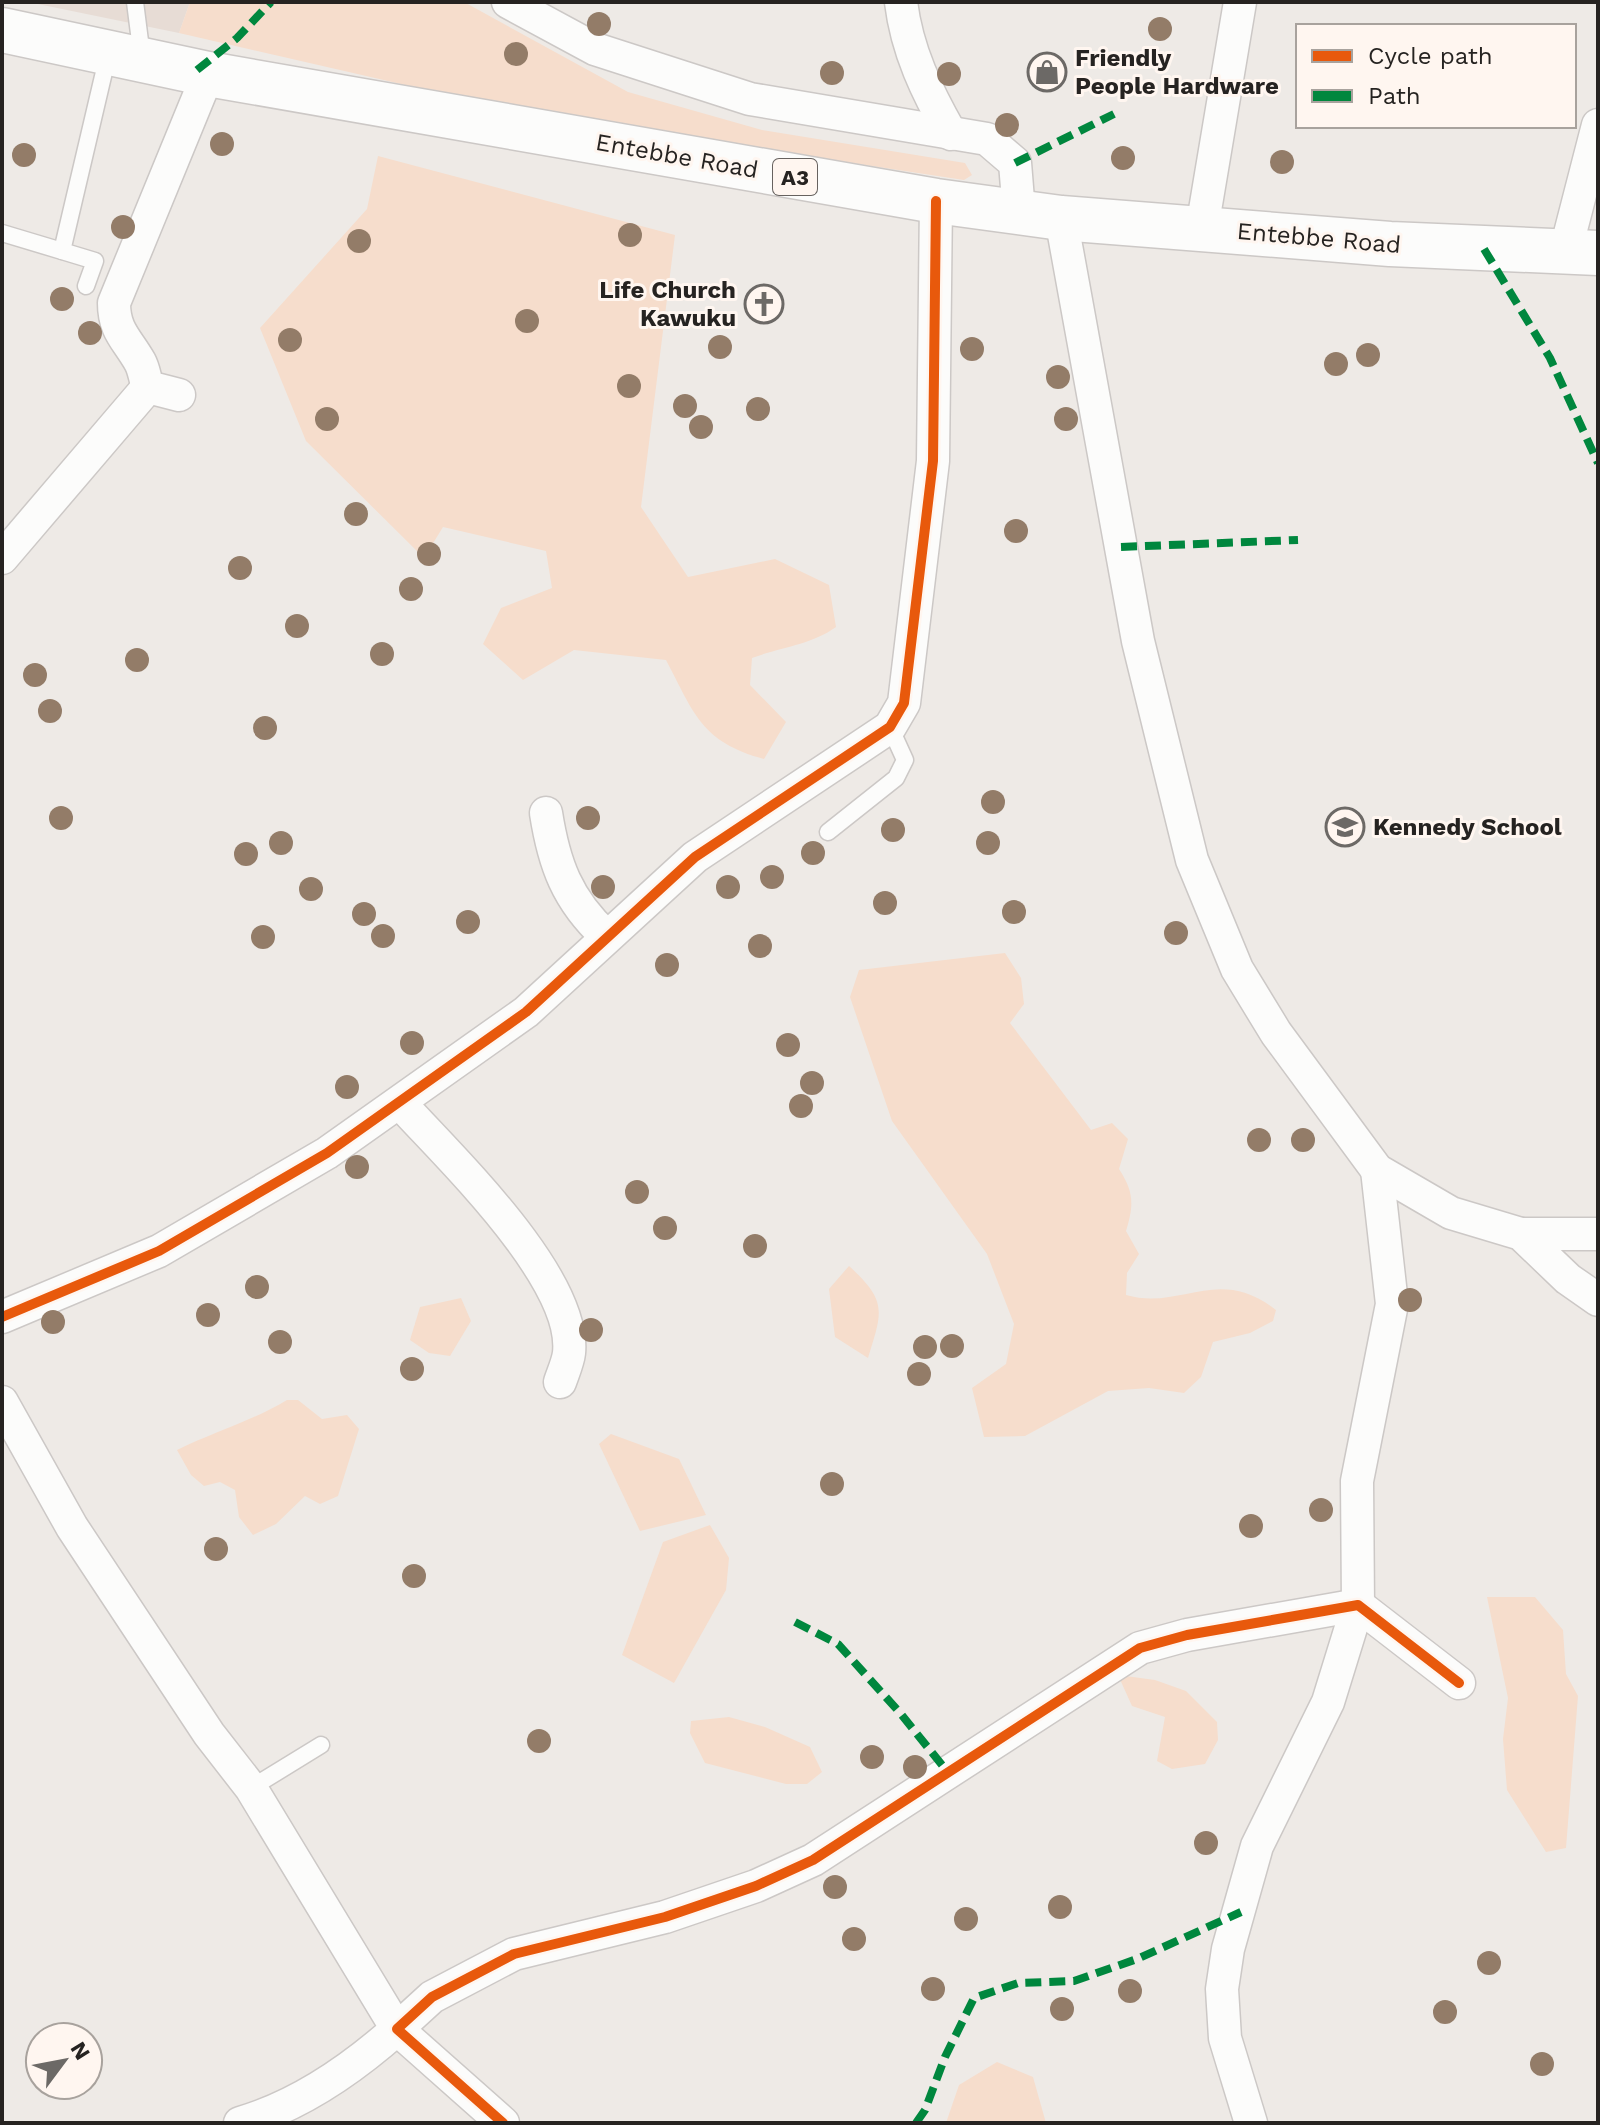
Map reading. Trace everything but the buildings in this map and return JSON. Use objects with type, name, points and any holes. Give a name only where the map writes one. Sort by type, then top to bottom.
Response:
[{"type":"main road","name":"Entebbe Road","points":[[2,30],[208,74],[936,201],[1040,215],[1390,244],[1582,251]]},
{"type":"street","points":[[508,2],[595,49],[666,74],[750,99],[987,139],[1015,163],[1040,215],[1192,860],[1237,969],[1276,1033],[1377,1170],[1451,1213],[1521,1234],[1598,1234]]},
{"type":"street","points":[[901,2],[904,31],[925,87],[951,134]]},
{"type":"street","points":[[1202,228],[1240,2]]},
{"type":"street","points":[[2,558],[163,391],[120,336],[114,320],[114,303],[208,74]]},
{"type":"street","points":[[1582,251],[1598,125]]},
{"type":"street","points":[[2,1317],[159,1251],[327,1153],[526,1012],[606,936],[724,836],[890,727],[904,703],[933,461],[936,201]]},
{"type":"street","points":[[546,813],[553,856],[573,899],[606,936]]},
{"type":"street","points":[[400,1103],[507,1220],[535,1259],[564,1320],[569,1351],[560,1382]]},
{"type":"street","points":[[1251,2123],[1225,2038],[1222,1989],[1228,1949],[1257,1846],[1328,1702],[1358,1605],[1357,1481],[1392,1304],[1377,1170]]},
{"type":"street","points":[[1521,1234],[1568,1279],[1598,1300]]},
{"type":"street","points":[[2,1402],[72,1527],[209,1734],[251,1788],[397,2029],[503,2123]]},
{"type":"street","points":[[240,2123],[312,2091],[361,2060],[432,1997],[514,1954],[665,1917],[756,1886],[813,1860],[950,1775],[1140,1648],[1187,1635],[1358,1605],[1459,1683]]},
{"type":"lane","points":[[62,251],[125,56],[135,2]]},
{"type":"lane","points":[[2,233],[95,261],[86,286]]},
{"type":"lane","points":[[828,832],[896,778],[905,760],[890,727]]},
{"type":"lane","points":[[251,1788],[321,1745]]},
{"type":"shaded area","points":[[28,2],[190,2],[179,33]]},
{"type":"shaded area","points":[[190,2],[464,2],[628,92],[762,130],[965,163],[972,175],[964,180],[688,138],[449,95],[179,33]]},
{"type":"shaded area","points":[[378,156],[675,235],[641,507],[688,577],[775,559],[829,585],[836,627],[806,642],[752,658],[750,685],[786,722],[764,759],[726,744],[702,723],[666,660],[574,650],[523,680],[483,644],[501,608],[552,588],[546,551],[443,527],[424,558],[306,441],[260,328],[367,209]]},
{"type":"shaded area","points":[[1005,953],[1021,978],[1024,1004],[1010,1023],[1091,1130],[1112,1123],[1128,1139],[1119,1169],[1128,1185],[1131,1199],[1126,1231],[1139,1254],[1127,1273],[1126,1295],[1164,1298],[1218,1289],[1236,1290],[1276,1310],[1273,1321],[1250,1333],[1213,1342],[1201,1377],[1184,1393],[1149,1388],[1108,1391],[1025,1436],[984,1437],[972,1388],[1006,1364],[1014,1324],[987,1254],[892,1121],[850,997],[859,970]]},
{"type":"shaded area","points":[[849,1266],[870,1288],[878,1307],[877,1328],[868,1358],[835,1337],[829,1289]]},
{"type":"shaded area","points":[[461,1298],[471,1321],[450,1356],[429,1353],[410,1340],[420,1307]]},
{"type":"shaded area","points":[[287,1400],[298,1400],[322,1419],[347,1415],[359,1429],[338,1496],[320,1504],[305,1496],[276,1524],[253,1535],[239,1517],[235,1490],[220,1482],[204,1486],[191,1475],[177,1450]]},
{"type":"shaded area","points":[[611,1434],[679,1459],[706,1515],[640,1531],[599,1444]]},
{"type":"shaded area","points":[[710,1525],[729,1558],[726,1590],[674,1683],[622,1655],[663,1542]]},
{"type":"shaded area","points":[[1487,1597],[1535,1597],[1563,1630],[1566,1674],[1578,1696],[1566,1848],[1546,1852],[1507,1790],[1503,1739],[1508,1698]]},
{"type":"shaded area","points":[[1118,1675],[1155,1680],[1186,1691],[1217,1722],[1218,1740],[1205,1764],[1172,1769],[1157,1761],[1165,1717],[1132,1706]]},
{"type":"shaded area","points":[[729,1717],[765,1727],[810,1747],[822,1772],[807,1784],[786,1784],[705,1763],[690,1733],[691,1721]]},
{"type":"shaded area","points":[[997,2062],[1033,2077],[1046,2123],[946,2123],[959,2085]]},
{"type":"marked path","points":[[197,70],[237,38],[271,2]]},
{"type":"marked path","points":[[1015,163],[1114,114]]},
{"type":"marked path","points":[[1484,249],[1550,358],[1598,463]]},
{"type":"marked path","points":[[1121,547],[1298,540]]},
{"type":"marked path","points":[[795,1622],[838,1644],[950,1775]]},
{"type":"marked path","points":[[916,2123],[925,2110],[945,2057],[974,1998],[1018,1983],[1074,1981],[1137,1959],[1241,1912]]},
{"type":"cycle path","points":[[2,1317],[159,1251],[327,1153],[526,1012],[695,857],[890,727],[904,703],[933,461],[936,201]]},
{"type":"cycle path","points":[[503,2123],[397,2029],[432,1997],[514,1954],[665,1917],[756,1886],[813,1860],[1140,1648],[1187,1635],[1358,1605],[1459,1683]]},
{"type":"place","name":"Friendly People Hardware","points":[[1047,72]]},
{"type":"place","name":"Life Church Kawuku","points":[[764,304]]},
{"type":"place","name":"Kennedy School","points":[[1345,827]]}]
